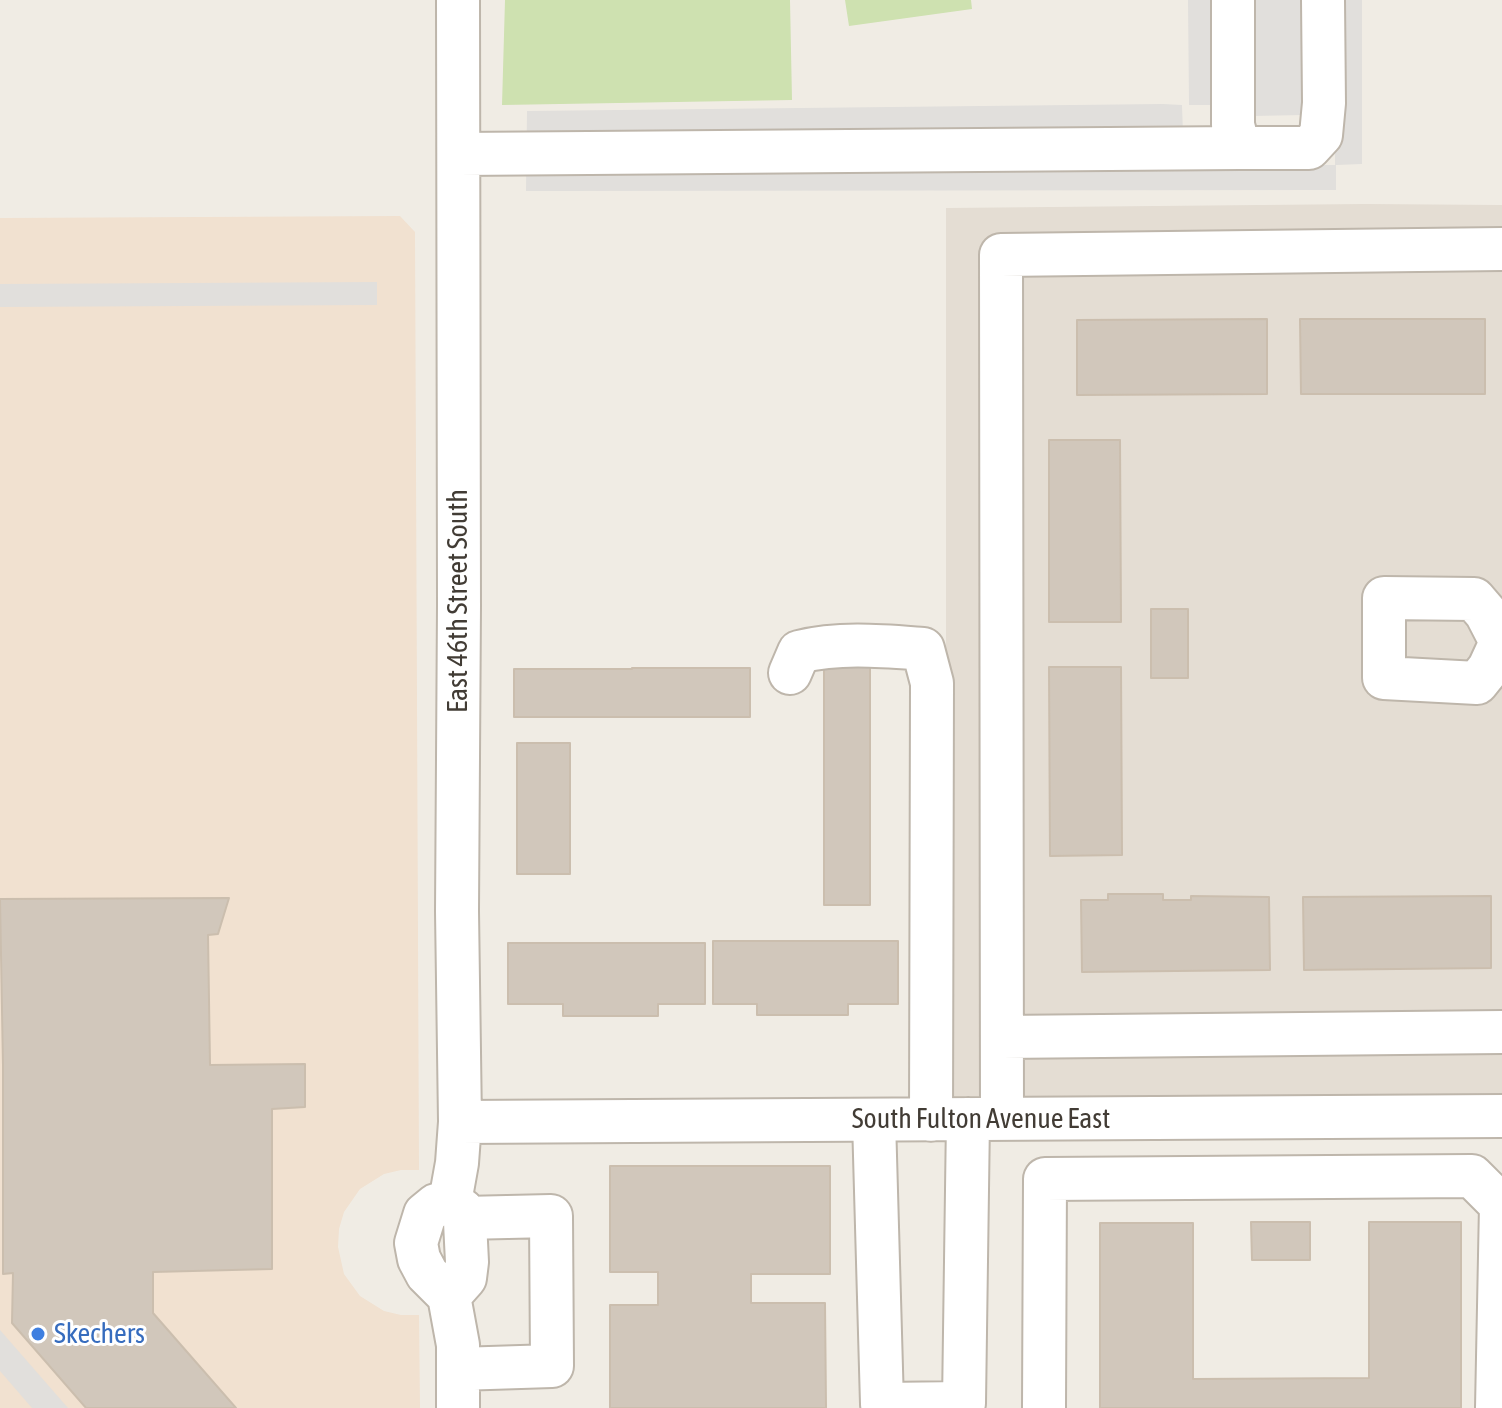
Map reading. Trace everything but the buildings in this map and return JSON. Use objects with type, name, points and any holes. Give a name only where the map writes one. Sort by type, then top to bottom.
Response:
[{"type":"street","name":"East 46th Street South","points":[[457,1210],[460,1122],[457,911],[458,0]]},
{"type":"street","points":[[1233,0],[1233,125],[1239,148]]},
{"type":"street","points":[[459,154],[1309,148],[1321,135],[1324,103],[1323,0]]},
{"type":"street","points":[[967,1119],[1002,1037],[1001,255],[1502,249]]},
{"type":"street","points":[[790,673],[799,652],[818,648],[923,649],[932,683],[967,1119],[964,1403],[882,1404],[874,1120]]},
{"type":"street","points":[[1002,1037],[1502,1032]]},
{"type":"street","name":"South Fulton Avenue East","points":[[460,1122],[1502,1116]]},
{"type":"street","points":[[1441,1117],[1441,1176]]},
{"type":"street","points":[[1052,1178],[1053,1119]]},
{"type":"street","points":[[1044,1408],[1045,1179],[1472,1176],[1501,1205],[1497,1408]]},
{"type":"street","points":[[436,1205],[457,1210],[551,1216],[552,1366],[458,1388],[458,1345],[449,1296],[427,1274],[419,1259],[416,1243],[425,1214],[436,1205]]},
{"type":"shaded area","points":[[1188,0],[1214,0],[1215,105],[1189,105]]},
{"type":"shaded area","points":[[1250,0],[1304,0],[1305,115],[1251,116]]},
{"type":"shaded area","points":[[1336,0],[1362,0],[1362,164],[1336,165],[1336,190],[526,191],[527,111],[1182,105],[1184,164],[1335,165]]},
{"type":"shaded area","points":[[1502,205],[1502,1098],[946,1100],[946,208]]},
{"type":"shaded area","points":[[400,216],[415,232],[419,1170],[384,1174],[360,1189],[344,1212],[338,1247],[344,1274],[360,1296],[384,1311],[419,1315],[420,1408],[0,1408],[0,218]]},
{"type":"shaded area","points":[[377,282],[377,305],[0,307],[0,284]]},
{"type":"shaded area","points":[[0,1330],[68,1408],[32,1408],[0,1371]]},
{"type":"green space","points":[[505,0],[790,0],[792,100],[502,105]]},
{"type":"green space","points":[[845,0],[971,0],[972,9],[849,26]]},
{"type":"place","name":"Skechers","points":[[38,1334]]}]
